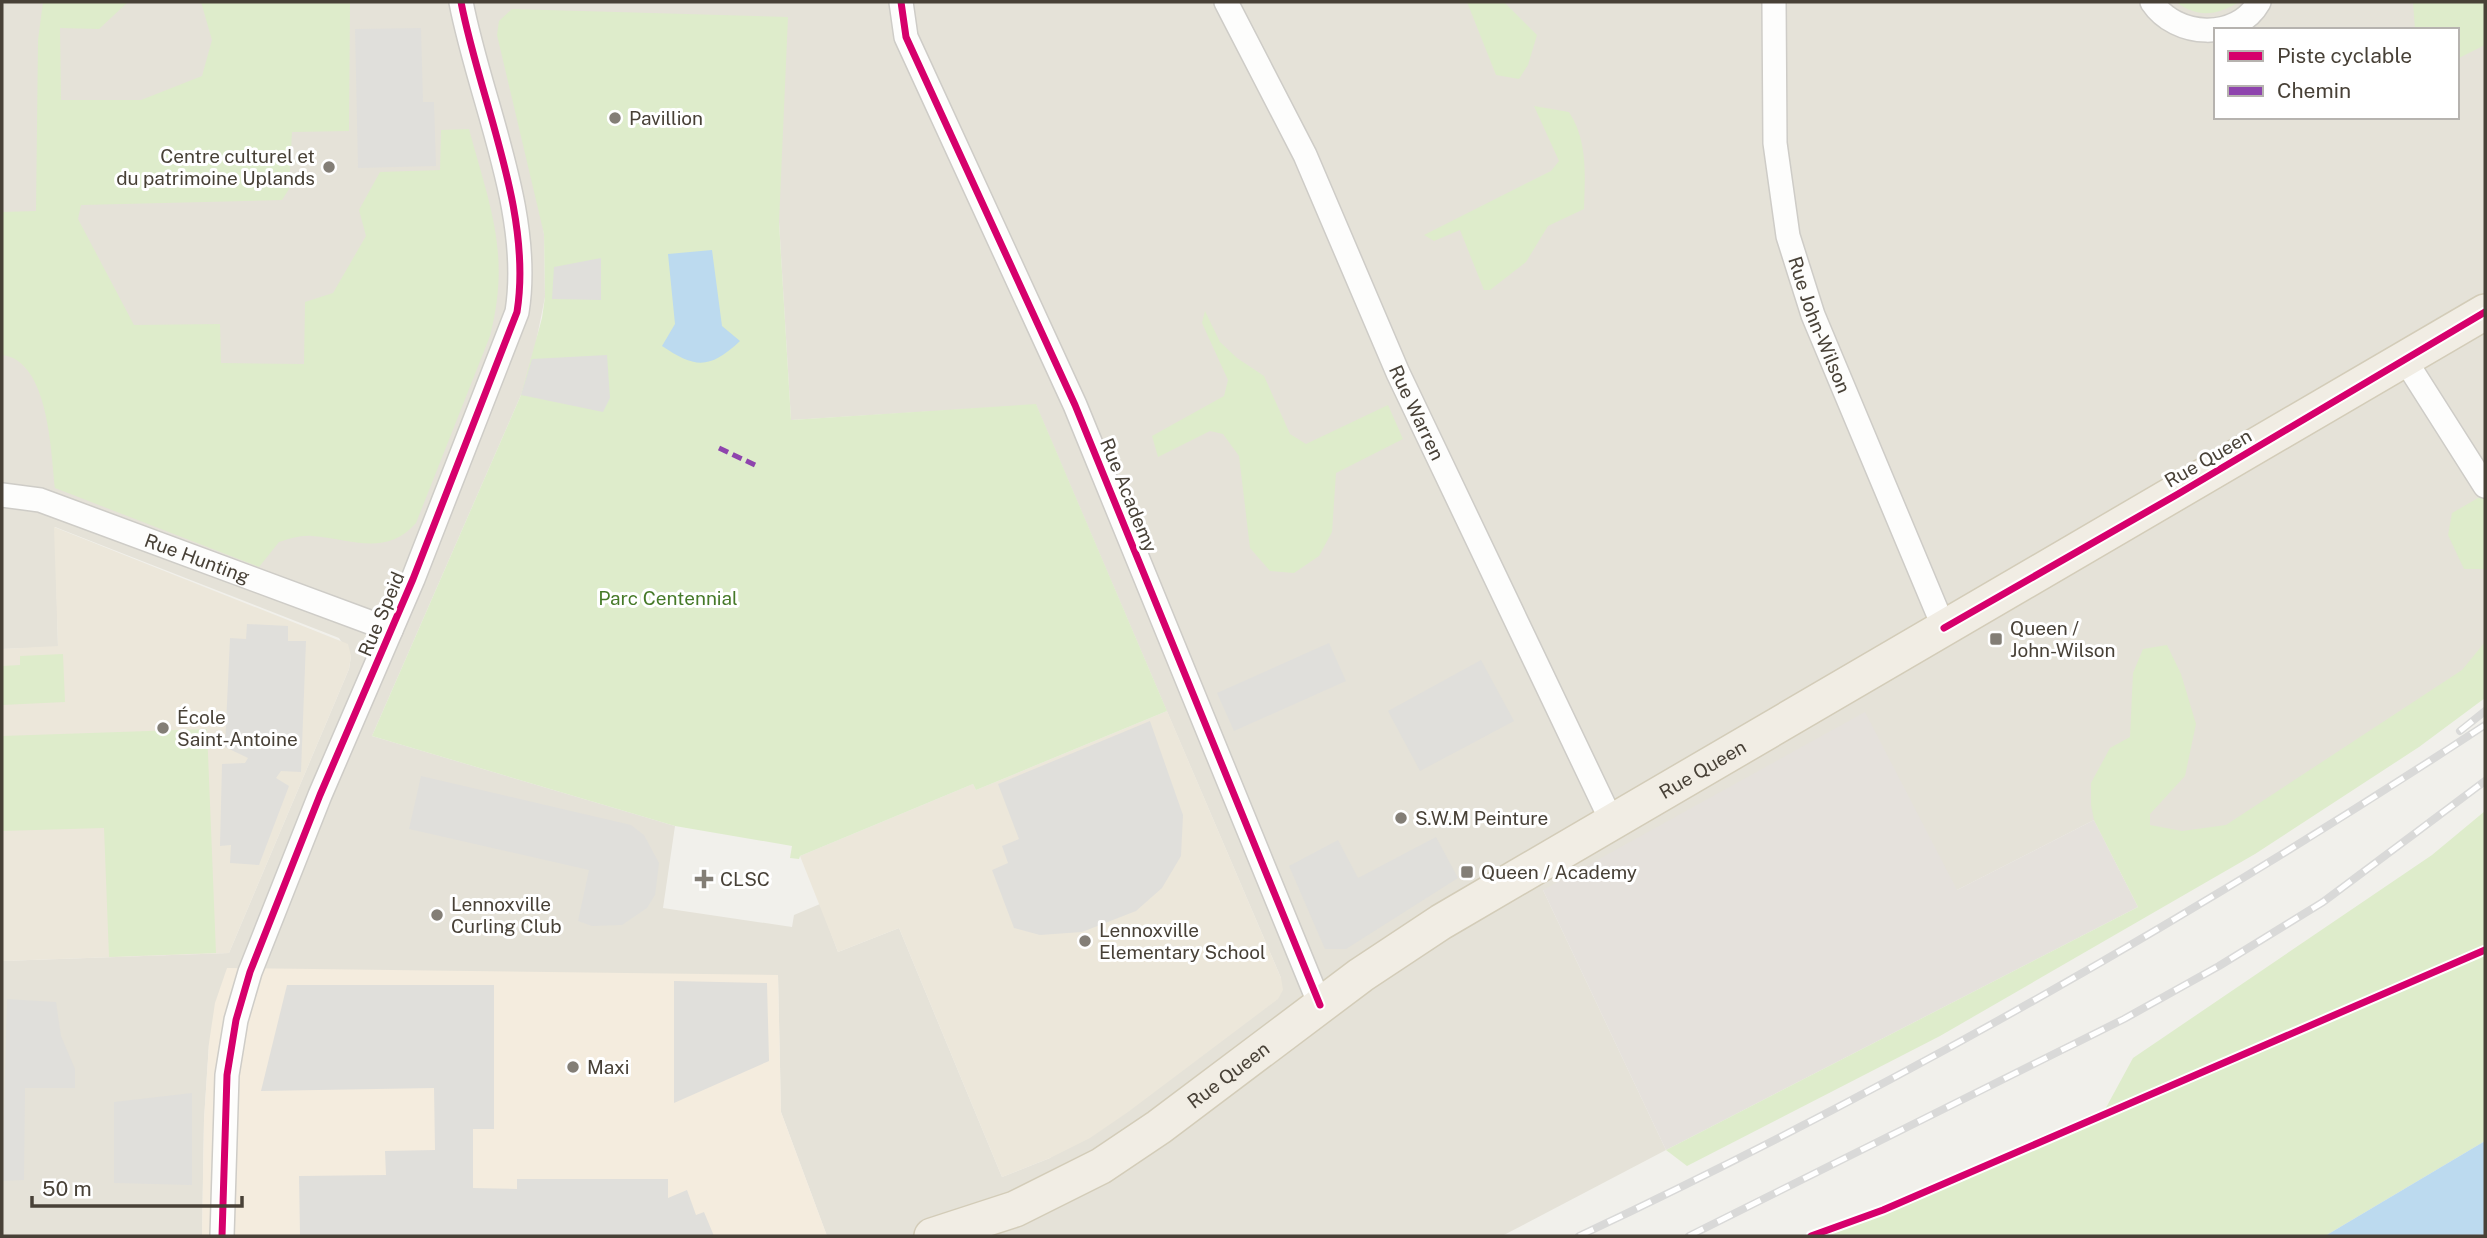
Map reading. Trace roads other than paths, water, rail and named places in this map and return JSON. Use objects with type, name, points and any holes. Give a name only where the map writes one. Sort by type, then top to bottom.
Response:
[{"type":"main road","name":"Rue Queen","points":[[932,1236],[1015,1209],[1101,1166],[1159,1127],[1320,1005],[1441,922],[2485,312]]},
{"type":"street","name":"Rue Speid","points":[[222,1236],[227,1075],[242,999],[320,796],[391,631],[517,312],[522,281],[516,220],[461,2]]},
{"type":"street","name":"Rue Academy","points":[[901,2],[906,37],[1075,405],[1320,1005]]},
{"type":"street","name":"Rue Warren","points":[[1226,2],[1305,155],[1403,385],[1612,822]]},
{"type":"street","name":"Rue John-Wilson","points":[[1774,2],[1775,143],[1788,236],[1813,314],[1944,628]]},
{"type":"street","points":[[2152,2],[2169,20],[2184,28],[2214,30]]},
{"type":"street","points":[[2226,28],[2244,20],[2259,2]]},
{"type":"street","points":[[2405,360],[2485,486]]},
{"type":"street","name":"Rue Hunting","points":[[2,495],[40,500],[391,631]]},
{"type":"water","points":[[712,250],[722,326],[740,341],[720,357],[702,363],[684,359],[662,346],[675,324],[668,254]]},
{"type":"water","points":[[2485,1141],[2485,1236],[2325,1236]]},
{"type":"railway","points":[[2460,731],[2485,711]]},
{"type":"railway","points":[[1579,1236],[1812,1120],[2041,996],[2266,864],[2485,725]]},
{"type":"railway","points":[[1689,1236],[2124,1019],[2219,966],[2323,902],[2485,781]]},
{"type":"place","name":"Pavillion","points":[[615,118]]},
{"type":"place","name":"Centre culturel et du patrimoine Uplands","points":[[329,167]]},
{"type":"place","name":"Queen / John-Wilson","points":[[1996,639]]},
{"type":"place","name":"École Saint-Antoine","points":[[163,728]]},
{"type":"place","name":"S.W.M Peinture","points":[[1401,818]]},
{"type":"place","name":"Queen / Academy","points":[[1467,872]]},
{"type":"place","name":"CLSC","points":[[704,879]]},
{"type":"place","name":"Lennoxville Curling Club","points":[[437,915]]},
{"type":"place","name":"Lennoxville Elementary School","points":[[1085,941]]},
{"type":"place","name":"Maxi","points":[[573,1067]]},
{"type":"park label","name":"Parc Centennial","points":[[668,598]]}]
